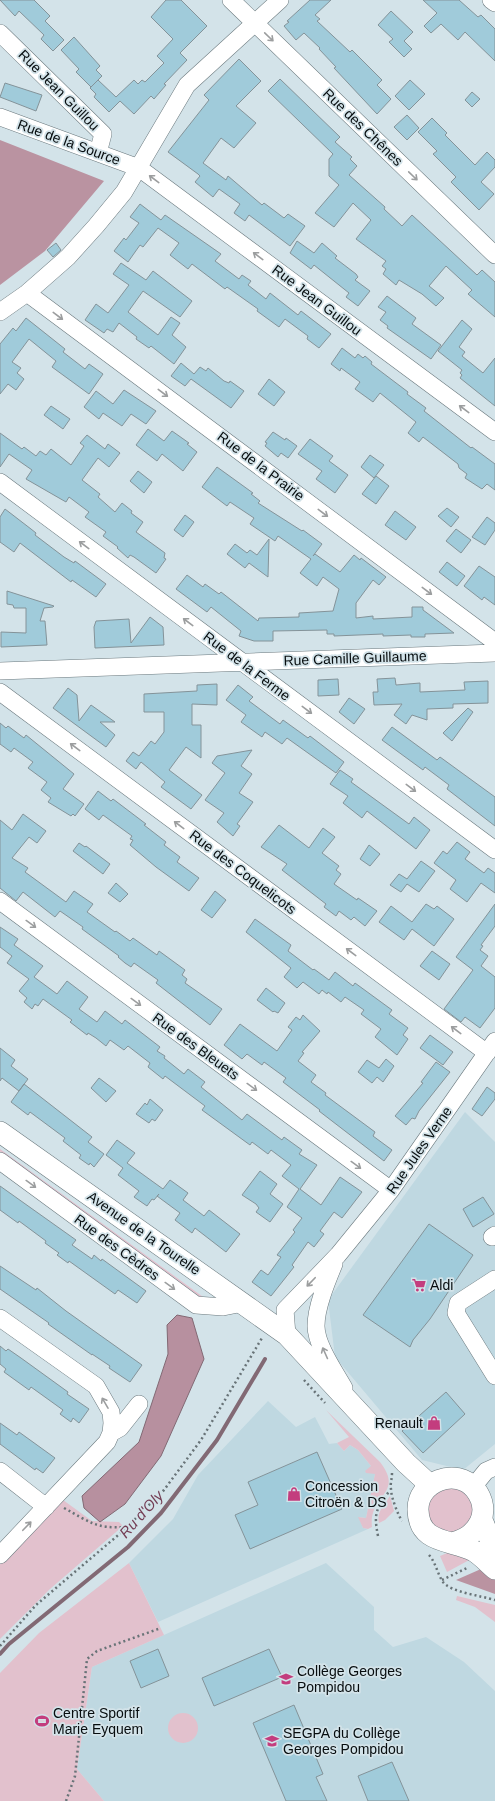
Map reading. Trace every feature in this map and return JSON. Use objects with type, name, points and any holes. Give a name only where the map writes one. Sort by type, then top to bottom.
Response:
[{"type":"main road","name":"Avenue de la Tourelle","points":[[0,1132],[287,1335],[406,1463],[430,1485]]},
{"type":"main road","points":[[495,1548],[482,1520],[482,1502],[473,1487],[463,1480],[452,1478],[440,1479],[430,1485],[423,1492],[419,1500],[418,1518],[422,1526],[433,1538],[452,1543],[475,1552],[495,1569]]},
{"type":"main road","points":[[452,1543],[462,1541],[470,1536],[477,1529],[482,1520]]},
{"type":"street","name":"Rue des Chênes","points":[[230,0],[495,255]]},
{"type":"street","points":[[0,312],[27,292],[68,257],[96,226],[124,192],[188,85],[280,0]]},
{"type":"street","points":[[491,0],[495,4]]},
{"type":"street","name":"Rue Jean Guillou","points":[[0,32],[103,134],[98,154]]},
{"type":"street","name":"Rue de la Source","points":[[0,117],[139,168]]},
{"type":"street","name":"Rue Jean Guillou","points":[[139,168],[495,432]]},
{"type":"street","name":"Rue de la Prairie","points":[[27,292],[495,642]]},
{"type":"street","name":"Rue de la Ferme","points":[[0,482],[495,850]]},
{"type":"street","name":"Rue Camille Guillaume","points":[[0,671],[495,653]]},
{"type":"street","name":"Rue des Coquelicots","points":[[0,692],[491,1047]]},
{"type":"street","name":"Rue des Bleuets","points":[[0,901],[391,1190]]},
{"type":"street","name":"Rue Jules Verne","points":[[285,1310],[338,1254],[391,1190],[491,1047]]},
{"type":"street","name":"Rue des Cèdres","points":[[0,1161],[196,1305],[223,1307],[243,1303]]},
{"type":"street","name":"Rue Jules Verne","points":[[338,1254],[323,1290],[316,1327],[324,1353],[358,1412]]},
{"type":"street","points":[[495,1279],[458,1303],[456,1313],[495,1376]]},
{"type":"street","points":[[219,1286],[272,1315],[285,1310],[287,1335]]},
{"type":"street","points":[[0,1318],[96,1386],[111,1412],[112,1422],[111,1433],[107,1442],[0,1554]]},
{"type":"street","points":[[111,1433],[120,1428],[139,1404]]},
{"type":"street","points":[[473,1487],[486,1471],[495,1467]]},
{"type":"street","points":[[0,1471],[49,1504]]},
{"type":"path","points":[[256,1333],[267,1342]]},
{"type":"path","points":[[0,1646],[36,1605],[127,1527],[164,1490],[201,1440],[262,1337]]},
{"type":"path","points":[[303,1379],[330,1408]]},
{"type":"path","points":[[378,1536],[375,1520],[376,1512],[391,1489],[393,1480],[391,1471]]},
{"type":"path","points":[[391,1489],[399,1517],[405,1524]]},
{"type":"path","points":[[49,1504],[94,1525],[109,1528],[127,1527]]},
{"type":"path","points":[[426,1552],[437,1565],[442,1580],[448,1587],[495,1600]]},
{"type":"path","points":[[442,1580],[474,1565]]},
{"type":"path","points":[[66,1801],[75,1776],[88,1659],[97,1651],[160,1628]]},
{"type":"shaded area","points":[[0,140],[104,181],[45,251],[0,285]]},
{"type":"shaded area","points":[[465,1112],[495,1142],[495,1444],[463,1470],[422,1460],[335,1357],[328,1300]]},
{"type":"shaded area","points":[[0,1149],[210,1302],[207,1302],[0,1156]]},
{"type":"shaded area","points":[[177,1315],[192,1318],[204,1359],[161,1456],[125,1504],[100,1522],[84,1508],[82,1496],[139,1442],[168,1354],[167,1325]]},
{"type":"shaded area","points":[[268,1401],[296,1427],[315,1417],[329,1444],[337,1443],[344,1451],[350,1445],[358,1450],[371,1466],[375,1474],[366,1518],[359,1517],[363,1528],[368,1529],[158,1622],[129,1563],[173,1519],[198,1475]]},
{"type":"shaded area","points":[[326,1410],[380,1462],[387,1473],[389,1481],[387,1488],[375,1508],[372,1516],[372,1527],[368,1529],[363,1528],[358,1517],[366,1518],[375,1474],[366,1473],[365,1471],[371,1466],[358,1450],[350,1445],[344,1451],[337,1443],[349,1437]]},
{"type":"shaded area","points":[[458,1487],[474,1500],[470,1527],[445,1535],[429,1522],[429,1504],[438,1490]]},
{"type":"shaded area","points":[[390,1496],[394,1511],[385,1520],[379,1523],[378,1519],[380,1512]]},
{"type":"shaded area","points":[[63,1500],[92,1521],[119,1522],[123,1526],[50,1589],[0,1639],[0,1564]]},
{"type":"shaded area","points":[[452,1551],[473,1558],[447,1572],[440,1556]]},
{"type":"shaded area","name":"Centre Sportif Marie Eyquem","points":[[129,1563],[164,1635],[92,1667],[77,1769],[104,1801],[0,1801],[0,1673],[39,1633]]},
{"type":"shaded area","name":"Collège Georges Pompidou","points":[[326,1563],[374,1607],[374,1630],[393,1647],[426,1637],[464,1662],[495,1691],[495,1801],[104,1801],[77,1769],[92,1667]]},
{"type":"shaded area","points":[[481,1569],[495,1579],[495,1594],[456,1580]]},
{"type":"shaded area","points":[[457,1596],[495,1605],[495,1622],[475,1607],[456,1600]]},
{"type":"shaded area","points":[[183,1713],[193,1718],[198,1728],[193,1738],[183,1743],[173,1738],[168,1728],[173,1718]]},
{"type":"building","points":[[0,0],[34,0],[50,16],[45,21],[64,40],[53,51],[41,39],[44,35],[19,11],[15,16]]},
{"type":"building","points":[[166,0],[181,0],[207,26],[180,53],[187,60],[164,84],[166,85],[154,99],[151,96],[134,114],[120,101],[109,112],[94,97],[96,94],[90,88],[98,80],[116,97],[134,80],[138,84],[142,80],[145,82],[164,63],[157,56],[173,39],[151,17]]},
{"type":"building","points":[[310,0],[331,0],[315,15],[320,19],[317,21],[350,52],[352,50],[382,80],[377,85],[391,99],[377,114],[334,68],[336,67],[319,49],[320,48],[304,33],[296,40],[284,26],[289,22],[287,21]]},
{"type":"building","points":[[423,0],[459,0],[478,17],[481,15],[495,29],[495,61],[465,32],[458,40],[441,24],[431,33],[424,26],[437,13]]},
{"type":"building","points":[[391,11],[413,32],[404,41],[412,49],[404,57],[389,42],[393,39],[378,25]]},
{"type":"building","points":[[74,37],[100,66],[96,70],[102,76],[91,87],[76,72],[79,69],[61,50]]},
{"type":"building","points":[[239,59],[261,81],[236,106],[256,123],[234,148],[221,138],[203,163],[226,180],[228,176],[262,205],[264,203],[284,218],[288,214],[305,226],[290,246],[249,215],[245,221],[234,213],[240,204],[219,189],[213,197],[195,182],[200,176],[198,174],[168,152],[209,100],[204,95]]},
{"type":"building","points":[[280,79],[340,137],[335,142],[352,157],[350,159],[357,166],[349,175],[385,207],[384,209],[402,226],[412,215],[477,275],[482,270],[495,282],[495,317],[468,294],[472,290],[446,266],[429,286],[444,298],[436,306],[422,294],[399,280],[396,285],[383,274],[386,269],[382,266],[386,261],[356,239],[371,220],[353,203],[334,227],[315,213],[339,185],[329,176],[329,159],[333,154],[268,91]]},
{"type":"building","points":[[410,80],[425,94],[409,110],[395,96]]},
{"type":"building","points":[[5,83],[42,95],[36,111],[0,97]]},
{"type":"building","points":[[472,92],[480,99],[472,107],[465,100]]},
{"type":"building","points":[[407,115],[419,128],[407,140],[394,127]]},
{"type":"building","points":[[432,118],[447,133],[445,135],[475,165],[487,152],[495,160],[495,167],[481,182],[494,194],[479,210],[451,182],[456,177],[433,154],[437,151],[418,132]]},
{"type":"building","points":[[140,204],[161,220],[165,215],[221,254],[215,261],[239,279],[242,275],[251,281],[248,285],[266,299],[270,293],[298,315],[301,311],[331,334],[319,348],[307,339],[308,336],[285,319],[279,327],[257,311],[258,309],[227,287],[225,289],[192,264],[188,269],[170,255],[179,243],[158,228],[143,247],[140,245],[128,262],[114,251],[124,238],[126,240],[139,223],[130,217]]},
{"type":"building","points":[[297,241],[314,253],[322,243],[337,256],[335,258],[356,274],[358,277],[355,280],[370,291],[358,306],[346,297],[349,293],[314,265],[311,269],[290,253]]},
{"type":"building","points":[[56,243],[61,250],[53,257],[47,250]]},
{"type":"building","points":[[121,263],[146,280],[153,271],[192,301],[180,317],[143,291],[128,312],[158,335],[171,317],[180,323],[172,335],[186,347],[174,364],[151,346],[149,348],[136,339],[137,337],[119,323],[113,332],[107,329],[104,333],[85,320],[96,304],[108,313],[129,285],[113,274]]},
{"type":"building","points":[[387,296],[416,318],[412,324],[441,345],[431,359],[387,328],[388,326],[380,320],[386,312],[378,307]]},
{"type":"building","points":[[26,318],[65,349],[63,352],[85,369],[89,364],[103,374],[89,394],[52,367],[56,361],[29,339],[12,362],[21,368],[17,373],[24,379],[16,390],[8,384],[0,394],[0,344],[13,328],[16,331]]},
{"type":"building","points":[[462,320],[472,329],[459,347],[465,352],[462,356],[483,373],[495,358],[495,406],[460,378],[462,375],[460,373],[462,370],[438,351]]},
{"type":"building","points":[[342,348],[355,358],[358,354],[363,358],[365,356],[372,362],[371,364],[408,392],[407,394],[426,408],[424,411],[471,448],[472,447],[495,464],[495,490],[487,484],[482,489],[465,478],[467,474],[459,468],[458,464],[423,437],[419,442],[408,433],[416,422],[380,393],[373,402],[355,389],[360,382],[341,368],[340,371],[331,364]]},
{"type":"building","points":[[181,363],[194,374],[200,367],[206,371],[208,368],[224,381],[229,383],[230,381],[244,391],[231,408],[191,379],[185,386],[171,376]]},
{"type":"building","points":[[269,379],[285,392],[274,406],[258,394]]},
{"type":"building","points":[[124,390],[156,411],[146,424],[131,414],[122,426],[103,413],[99,419],[84,407],[96,391],[113,404]]},
{"type":"building","points":[[51,406],[70,419],[63,429],[44,415]]},
{"type":"building","points":[[148,429],[164,441],[172,431],[189,443],[187,444],[197,452],[183,471],[162,454],[157,461],[136,445]]},
{"type":"building","points":[[273,432],[285,440],[286,438],[297,446],[288,458],[281,453],[278,457],[265,446],[267,443],[265,442]]},
{"type":"building","points":[[0,433],[22,449],[24,447],[36,456],[40,451],[46,455],[51,449],[71,465],[84,446],[80,443],[87,435],[105,449],[108,444],[120,453],[109,467],[98,458],[82,480],[100,494],[98,497],[115,512],[122,503],[132,511],[131,513],[143,522],[136,532],[165,553],[164,558],[166,559],[156,573],[134,557],[130,555],[128,558],[117,548],[118,547],[103,536],[106,532],[85,517],[89,512],[69,497],[66,502],[26,479],[32,470],[9,454],[0,467]]},
{"type":"building","points":[[310,439],[333,456],[329,461],[348,475],[335,493],[316,479],[322,471],[298,454]]},
{"type":"building","points":[[370,455],[384,465],[374,478],[361,467]]},
{"type":"building","points":[[217,467],[253,493],[251,494],[260,501],[258,503],[302,531],[303,530],[322,544],[313,556],[315,554],[340,572],[354,555],[360,560],[361,558],[386,577],[379,585],[373,580],[356,603],[356,618],[373,616],[373,619],[412,617],[412,607],[423,607],[423,610],[454,633],[425,634],[425,637],[411,637],[411,635],[383,636],[383,634],[334,636],[334,634],[327,634],[327,630],[273,631],[273,641],[254,641],[239,636],[241,631],[211,607],[207,612],[176,589],[187,575],[203,587],[205,584],[219,594],[221,592],[258,621],[259,618],[299,617],[299,613],[333,611],[339,589],[323,577],[317,586],[300,573],[311,559],[278,536],[275,541],[250,524],[254,518],[230,502],[227,506],[202,487]]},
{"type":"building","points":[[138,471],[152,482],[144,493],[130,481]]},
{"type":"building","points":[[376,476],[389,486],[376,504],[362,494]]},
{"type":"building","points":[[447,508],[459,517],[451,527],[438,516]]},
{"type":"building","points":[[5,509],[36,533],[35,535],[64,557],[74,563],[75,561],[106,584],[96,597],[72,580],[71,582],[20,543],[14,552],[0,542],[0,517]]},
{"type":"building","points":[[395,511],[416,527],[406,540],[385,525]]},
{"type":"building","points":[[185,515],[194,522],[183,537],[174,530]]},
{"type":"building","points":[[487,517],[495,523],[495,530],[485,545],[472,537]]},
{"type":"building","points":[[456,529],[471,540],[461,553],[446,541]]},
{"type":"building","points":[[269,539],[268,577],[249,563],[245,568],[227,554],[235,544],[247,553],[250,550],[257,555]]},
{"type":"building","points":[[447,562],[465,576],[457,586],[439,572]]},
{"type":"building","points":[[479,566],[495,577],[495,605],[484,597],[482,600],[464,586]]},
{"type":"building","points":[[7,591],[54,606],[44,608],[40,621],[45,621],[47,645],[1,647],[1,632],[26,633],[26,608],[14,608],[13,605],[7,604]]},
{"type":"building","points":[[150,617],[163,627],[164,645],[95,648],[94,627],[96,621],[129,619],[131,643]]},
{"type":"building","points":[[395,678],[396,685],[420,683],[420,692],[465,690],[464,682],[488,681],[488,703],[453,704],[453,708],[427,709],[427,720],[412,715],[406,724],[394,715],[402,704],[374,705],[373,692],[378,692],[377,679]]},
{"type":"building","points":[[338,679],[339,695],[318,696],[318,680]]},
{"type":"building","points":[[217,684],[217,705],[192,704],[192,725],[201,725],[201,758],[186,747],[169,770],[202,795],[191,809],[161,787],[165,782],[141,762],[136,769],[126,761],[133,752],[139,756],[151,741],[155,744],[164,732],[164,712],[144,712],[144,694],[197,691],[197,685]]},
{"type":"building","points":[[238,685],[253,697],[249,701],[280,724],[283,720],[308,738],[310,736],[344,762],[336,773],[287,738],[282,744],[265,732],[262,737],[241,722],[246,715],[226,700]]},
{"type":"building","points":[[68,688],[77,695],[79,721],[91,705],[115,722],[100,722],[115,735],[106,747],[53,708]]},
{"type":"building","points":[[349,698],[365,709],[354,724],[339,712]]},
{"type":"building","points":[[468,708],[473,712],[452,741],[443,733]]},
{"type":"building","points":[[0,723],[6,728],[8,726],[24,738],[26,735],[74,774],[63,789],[84,804],[75,816],[73,814],[71,816],[48,802],[51,798],[41,790],[47,782],[28,768],[33,762],[14,748],[11,752],[0,744]]},
{"type":"building","points":[[392,727],[437,760],[440,757],[495,797],[495,826],[447,789],[449,785],[425,767],[423,770],[382,740]]},
{"type":"building","points":[[252,750],[241,766],[252,774],[239,793],[253,802],[237,824],[240,826],[233,836],[217,822],[224,813],[205,800],[225,773],[212,763],[217,756]]},
{"type":"building","points":[[340,770],[353,779],[351,782],[409,824],[414,817],[430,830],[416,849],[367,811],[362,818],[343,803],[348,796],[330,784]]},
{"type":"building","points":[[98,791],[111,801],[113,799],[146,824],[144,825],[166,842],[164,845],[180,857],[177,862],[199,878],[189,891],[156,867],[130,845],[133,840],[130,839],[132,836],[103,815],[99,820],[85,809]]},
{"type":"building","points":[[23,814],[46,831],[37,843],[29,837],[12,858],[28,868],[25,872],[66,902],[74,891],[93,904],[87,912],[115,932],[116,931],[130,941],[133,938],[157,955],[159,951],[185,970],[182,975],[187,979],[185,983],[222,1009],[210,1025],[156,983],[158,980],[134,963],[131,967],[125,963],[118,957],[119,956],[82,929],[83,927],[60,911],[55,917],[23,892],[16,901],[0,888],[0,820],[12,830]]},
{"type":"building","points":[[279,825],[309,848],[323,828],[335,837],[322,853],[339,866],[336,870],[341,874],[334,884],[357,900],[358,898],[377,911],[365,926],[354,917],[351,920],[339,911],[336,916],[324,907],[326,904],[282,870],[287,864],[261,847]]},
{"type":"building","points":[[457,842],[470,852],[465,859],[484,873],[488,868],[495,873],[495,893],[481,883],[467,902],[450,889],[456,880],[434,863],[443,851],[447,854]]},
{"type":"building","points":[[79,843],[85,847],[86,846],[110,864],[103,874],[73,851]]},
{"type":"building","points":[[369,845],[380,854],[370,866],[360,859]]},
{"type":"building","points":[[421,861],[435,871],[419,892],[407,884],[401,892],[390,885],[399,874],[407,879]]},
{"type":"building","points":[[116,883],[128,894],[120,902],[108,893]]},
{"type":"building","points":[[215,891],[226,900],[212,918],[201,910]]},
{"type":"building","points":[[426,904],[434,909],[437,906],[454,919],[434,946],[412,929],[404,940],[379,922],[391,906],[412,922]]},
{"type":"building","points":[[495,904],[495,926],[481,945],[483,946],[480,950],[488,956],[481,966],[495,977],[495,1008],[480,1028],[465,1017],[461,1022],[444,1009],[473,970],[456,957]]},
{"type":"building","points":[[255,919],[291,945],[288,951],[313,970],[314,969],[329,980],[335,972],[353,986],[355,983],[392,1010],[389,1014],[408,1028],[403,1035],[408,1039],[397,1055],[375,1037],[381,1029],[361,1014],[364,1010],[345,997],[341,1002],[328,992],[327,994],[322,990],[319,994],[303,982],[297,988],[284,977],[291,968],[246,932]]},
{"type":"building","points":[[0,927],[18,939],[14,945],[43,966],[34,977],[57,994],[67,981],[88,997],[79,1009],[97,1022],[105,1011],[122,1024],[125,1020],[160,1047],[157,1051],[165,1056],[164,1058],[184,1074],[188,1069],[205,1082],[201,1087],[242,1120],[247,1114],[282,1140],[284,1137],[302,1150],[299,1154],[317,1165],[300,1189],[321,1205],[340,1177],[362,1192],[342,1218],[334,1212],[320,1231],[324,1234],[314,1247],[308,1242],[292,1265],[294,1267],[271,1296],[252,1282],[261,1270],[268,1275],[281,1257],[277,1255],[295,1232],[293,1230],[302,1218],[287,1207],[299,1189],[282,1176],[291,1165],[271,1150],[268,1154],[252,1142],[250,1145],[202,1110],[205,1106],[165,1076],[163,1079],[148,1067],[150,1063],[128,1046],[124,1050],[110,1040],[106,1046],[88,1033],[87,1035],[70,1022],[72,1020],[43,999],[38,1006],[35,1004],[32,1009],[24,1002],[27,998],[19,991],[29,979],[7,963],[12,956],[0,947]]},
{"type":"building","points":[[432,951],[450,964],[439,980],[420,966]]},
{"type":"building","points":[[266,988],[285,1003],[278,1013],[273,1012],[257,1000]]},
{"type":"building","points":[[303,1015],[320,1031],[302,1052],[304,1053],[298,1061],[316,1075],[311,1082],[326,1093],[325,1095],[375,1132],[373,1136],[392,1150],[384,1161],[283,1082],[286,1078],[264,1062],[262,1065],[247,1054],[242,1059],[224,1045],[240,1024],[277,1051],[292,1030],[288,1027],[296,1017],[300,1020]]},
{"type":"building","points":[[430,1035],[453,1052],[443,1065],[420,1048]]},
{"type":"building","points":[[0,1048],[15,1060],[11,1066],[28,1079],[19,1091],[2,1078],[0,1081]]},
{"type":"building","points":[[386,1059],[394,1066],[383,1082],[377,1077],[372,1083],[358,1072],[367,1060],[379,1068]]},
{"type":"building","points":[[436,1062],[450,1072],[419,1111],[415,1119],[412,1118],[406,1125],[395,1116],[423,1083],[421,1082]]},
{"type":"building","points":[[99,1078],[116,1091],[106,1102],[91,1088]]},
{"type":"building","points":[[24,1084],[92,1137],[88,1142],[104,1154],[94,1167],[90,1163],[89,1165],[79,1158],[81,1155],[63,1141],[65,1138],[30,1112],[28,1115],[11,1102]]},
{"type":"building","points":[[487,1087],[495,1093],[495,1099],[482,1116],[472,1109]]},
{"type":"building","points":[[150,1099],[163,1110],[155,1121],[152,1119],[149,1123],[136,1114],[145,1103],[147,1105]]},
{"type":"building","points":[[117,1140],[135,1153],[127,1163],[163,1189],[170,1180],[188,1193],[183,1200],[204,1216],[209,1210],[240,1234],[226,1252],[195,1228],[192,1233],[175,1220],[180,1213],[157,1196],[154,1200],[152,1199],[147,1206],[134,1197],[139,1191],[118,1175],[123,1168],[106,1155]]},
{"type":"building","points":[[260,1171],[277,1184],[270,1194],[283,1204],[270,1222],[256,1212],[259,1208],[256,1204],[242,1195]]},
{"type":"building","points":[[0,1186],[76,1240],[72,1245],[92,1259],[94,1255],[101,1261],[102,1259],[146,1291],[137,1303],[118,1290],[115,1294],[69,1261],[68,1263],[57,1255],[59,1253],[45,1243],[46,1241],[19,1221],[18,1223],[0,1210]]},
{"type":"building","points":[[483,1197],[494,1214],[473,1227],[463,1209]]},
{"type":"building","name":"Aldi","points":[[429,1224],[473,1255],[430,1319],[413,1340],[410,1347],[363,1315]]},
{"type":"building","points":[[0,1266],[36,1290],[37,1288],[66,1311],[142,1365],[130,1382],[109,1368],[110,1366],[92,1355],[0,1289]]},
{"type":"building","points":[[0,1346],[6,1351],[8,1349],[21,1358],[89,1409],[79,1423],[73,1418],[71,1422],[60,1414],[63,1410],[31,1387],[29,1390],[4,1372],[6,1369],[0,1364]]},
{"type":"building","name":"Renault","points":[[446,1392],[465,1414],[423,1453],[402,1431]]},
{"type":"building","points":[[0,1423],[17,1435],[19,1432],[55,1458],[43,1473],[36,1468],[35,1470],[0,1444]]},
{"type":"building","name":"Concession Citroën & DS","points":[[317,1452],[342,1509],[250,1549],[235,1515],[258,1505],[248,1482]]},
{"type":"building","points":[[158,1649],[169,1676],[141,1688],[130,1661]]},
{"type":"building","points":[[269,1649],[282,1677],[214,1706],[202,1678]]},
{"type":"building","points":[[294,1705],[323,1774],[316,1777],[327,1801],[286,1801],[253,1723]]},
{"type":"building","points":[[392,1762],[409,1801],[368,1801],[358,1776]]},
{"type":"waterway","name":"Ru d'Oly","points":[[0,1654],[9,1644],[128,1547],[161,1513],[217,1440],[265,1359]]},
{"type":"place","name":"Aldi","points":[[419,1285]]},
{"type":"place","name":"Renault","points":[[434,1423]]},
{"type":"place","name":"Concession Citroën & DS","points":[[294,1494]]},
{"type":"place","name":"Collège Georges Pompidou","points":[[286,1679]]},
{"type":"place","name":"Centre Sportif Marie Eyquem","points":[[42,1721]]},
{"type":"place","name":"SEGPA du Collège Georges Pompidou","points":[[272,1741]]}]
